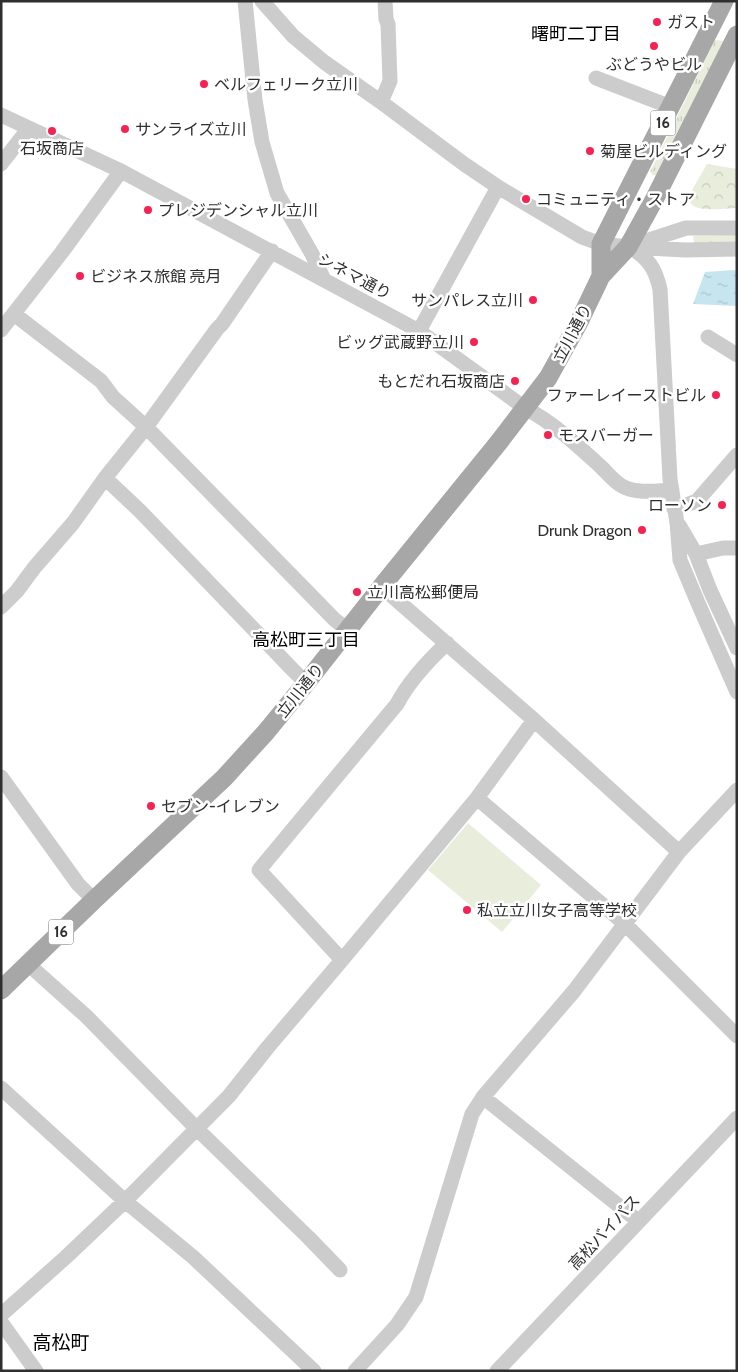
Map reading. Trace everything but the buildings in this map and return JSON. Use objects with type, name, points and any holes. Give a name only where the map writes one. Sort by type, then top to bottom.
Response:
[{"type":"main road","name":"16","points":[[601,276],[601,244],[724,1]]},
{"type":"main road","name":"16","points":[[601,276],[628,246],[654,200],[737,35]]},
{"type":"main road","name":"立川通り","points":[[1,990],[224,778],[266,732],[548,378],[578,324],[601,276]]},
{"type":"street","points":[[245,1],[255,100],[262,142],[277,193],[312,254],[324,280]]},
{"type":"street","points":[[262,1],[293,36],[324,62],[464,164],[498,187],[582,237],[601,244],[685,250],[737,249]]},
{"type":"street","points":[[381,102],[390,81],[388,24],[385,1]]},
{"type":"street","points":[[596,78],[671,107]]},
{"type":"street","name":"シネマ通り","points":[[1,116],[121,171],[419,330],[524,408],[540,416],[577,445],[622,486],[642,491],[672,490]]},
{"type":"street","points":[[1,164],[29,128]]},
{"type":"street","points":[[1,330],[62,252],[121,171]]},
{"type":"street","points":[[419,330],[498,187]]},
{"type":"street","points":[[628,246],[686,228],[737,228]]},
{"type":"street","points":[[628,246],[642,254],[651,264],[660,289],[672,490],[680,560],[737,692]]},
{"type":"street","points":[[1,607],[17,591],[72,524],[105,478],[146,427],[216,329],[222,324],[272,252]]},
{"type":"street","points":[[14,314],[101,381],[113,397],[146,427],[335,620],[348,630]]},
{"type":"street","points":[[708,337],[737,354]]},
{"type":"street","points":[[676,516],[697,501],[737,455]]},
{"type":"street","points":[[105,478],[140,511],[306,683]]},
{"type":"street","points":[[676,516],[696,554],[710,590],[737,648]]},
{"type":"street","points":[[696,554],[723,548],[737,548]]},
{"type":"street","points":[[386,581],[391,595],[534,720],[679,852]]},
{"type":"street","points":[[342,960],[259,870],[397,704],[435,654],[447,643]]},
{"type":"street","points":[[1,1315],[66,1257],[229,1096],[477,798],[534,720]]},
{"type":"street","points":[[1,778],[78,884],[94,900]]},
{"type":"street","points":[[355,1371],[397,1325],[416,1297],[472,1114],[483,1097],[574,991],[679,852],[737,790]]},
{"type":"street","points":[[477,798],[625,924],[737,1036]]},
{"type":"street","points":[[28,964],[86,1016],[340,1270]]},
{"type":"street","points":[[1,1088],[125,1200],[189,1254],[314,1371]]},
{"type":"street","points":[[483,1097],[638,1221]]},
{"type":"street","name":"高松バイパス","points":[[497,1371],[737,1118]]},
{"type":"street","points":[[1,1322],[36,1371]]},
{"type":"green space","points":[[715,40],[724,41],[657,175],[653,175],[650,172]]},
{"type":"green space","points":[[707,164],[737,169],[737,208],[700,208],[690,202],[691,192]]},
{"type":"green space","points":[[737,235],[737,242],[694,243],[693,236]]},
{"type":"green space","points":[[468,823],[541,885],[502,932],[428,870]]},
{"type":"water","points":[[735,270],[737,275],[737,306],[693,304],[705,272]]},
{"type":"place","name":"ガスト","points":[[657,22]]},
{"type":"place","name":"ぶどうやビル","points":[[654,46]]},
{"type":"place","name":"ベルフェリーク立川","points":[[204,84]]},
{"type":"place","name":"サンライズ立川","points":[[125,129]]},
{"type":"place","name":"石坂商店","points":[[52,131]]},
{"type":"place","name":"菊屋ビルディング","points":[[590,151]]},
{"type":"place","name":"コミュニティ・ストア","points":[[526,199]]},
{"type":"place","name":"プレジデンシャル立川","points":[[148,210]]},
{"type":"place","name":"ビジネス旅館 亮月","points":[[80,276]]},
{"type":"place","name":"サンパレス立川","points":[[533,300]]},
{"type":"place","name":"ビッグ武蔵野立川","points":[[474,342]]},
{"type":"place","name":"もとだれ石坂商店","points":[[515,381]]},
{"type":"place","name":"ファーレイーストビル","points":[[716,395]]},
{"type":"place","name":"モスバーガー","points":[[548,435]]},
{"type":"place","name":"ローソン","points":[[722,505]]},
{"type":"place","name":"Drunk Dragon","points":[[642,530]]},
{"type":"place","name":"立川高松郵便局","points":[[357,592]]},
{"type":"place","name":"セブン-イレブン","points":[[151,806]]},
{"type":"place","name":"私立立川女子高等学校","points":[[467,910]]},
{"type":"district","name":"曙町二丁目","points":[[576,34]]},
{"type":"district","name":"高松町三丁目","points":[[306,640]]},
{"type":"district","name":"高松町","points":[[61,1342]]}]
